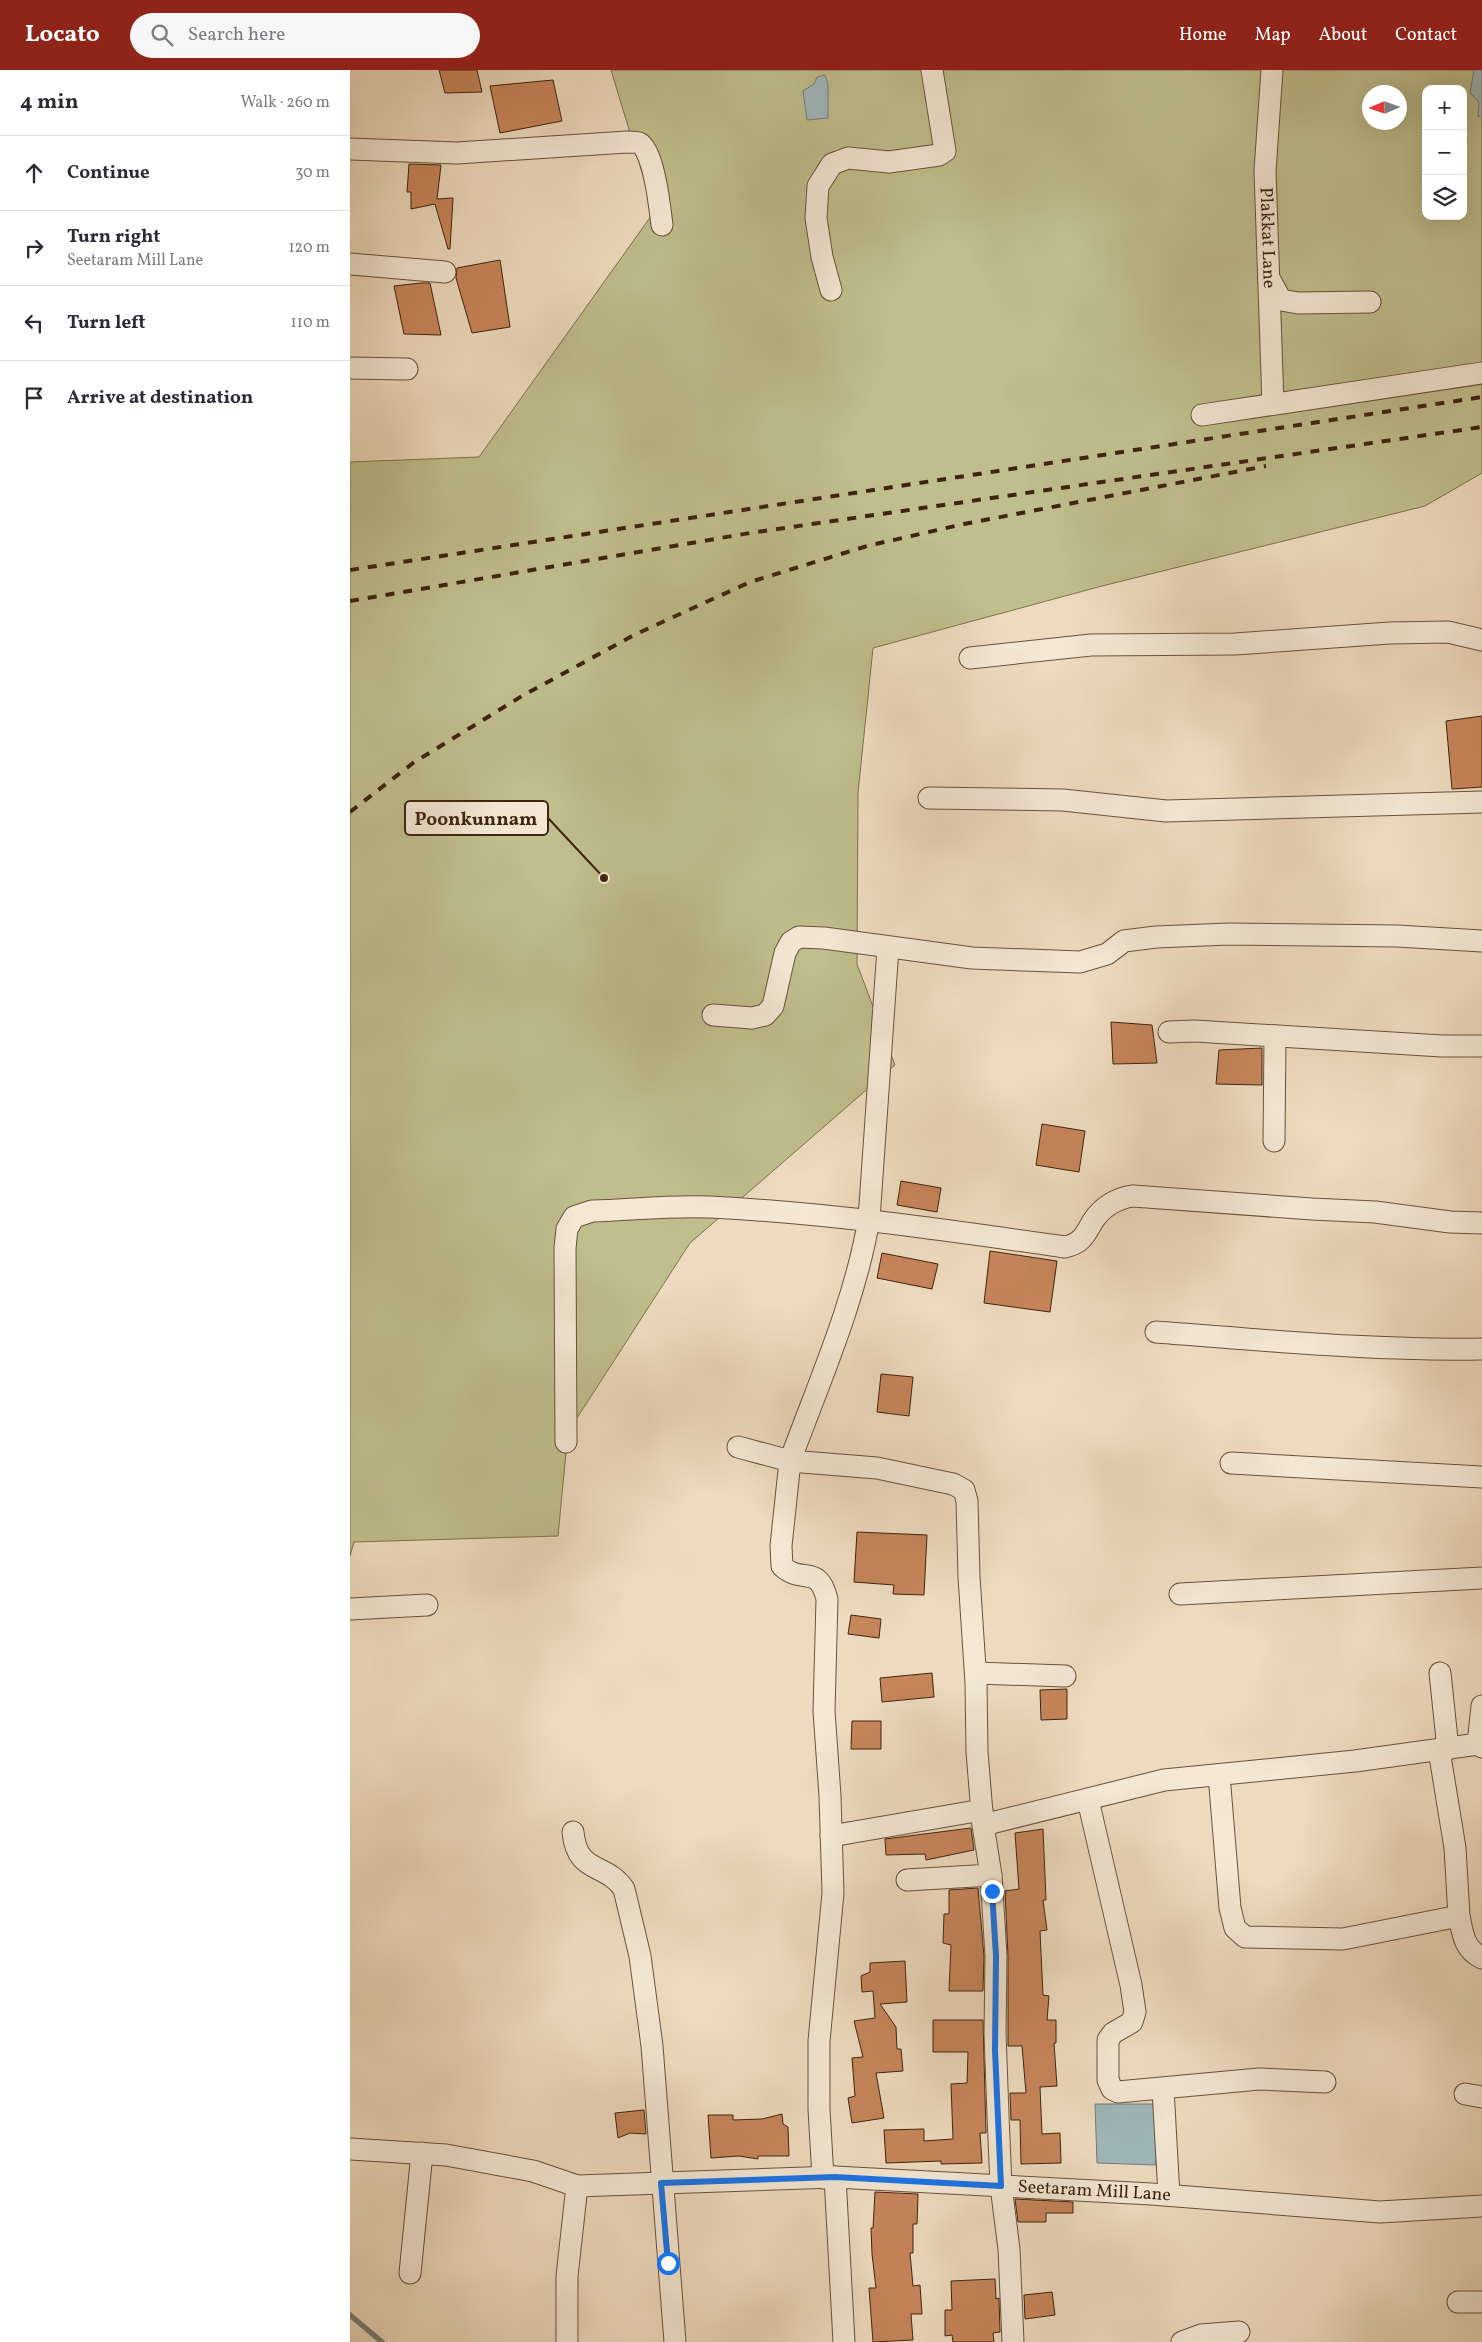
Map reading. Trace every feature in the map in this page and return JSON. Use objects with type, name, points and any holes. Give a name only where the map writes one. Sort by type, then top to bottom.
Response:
[{"type":"street","points":[[831,290],[822,257],[816,218],[818,186],[832,164],[848,158],[889,162],[939,155],[945,150],[932,70]]},
{"type":"street","name":"Plakkat Lane","points":[[1272,70],[1265,171],[1273,404]]},
{"type":"street","points":[[350,149],[457,153],[627,142],[639,143],[646,149],[651,160],[662,226]]},
{"type":"street","points":[[350,264],[445,272]]},
{"type":"street","points":[[1268,277],[1281,300],[1298,303],[1370,302]]},
{"type":"street","points":[[350,368],[407,369]]},
{"type":"street","points":[[1202,415],[1482,373]]},
{"type":"street","points":[[970,658],[1090,645],[1235,644],[1390,633],[1448,632],[1482,640]]},
{"type":"street","points":[[929,798],[1063,800],[1166,811],[1482,802]]},
{"type":"street","points":[[713,1015],[752,1018],[765,1015],[773,1006],[785,953],[791,942],[799,937],[824,938],[972,958],[1080,962],[1107,954],[1124,941],[1156,937],[1229,934],[1397,936],[1482,941]]},
{"type":"street","points":[[844,2342],[829,2178],[819,2109],[819,2040],[833,1892],[824,1711],[827,1599],[823,1585],[816,1578],[790,1573],[782,1566],[780,1546],[790,1461],[848,1303],[864,1253],[869,1219],[888,948]]},
{"type":"street","points":[[1169,1032],[1195,1031],[1442,1046],[1482,1046]]},
{"type":"street","points":[[1274,1140],[1275,1036]]},
{"type":"street","points":[[566,1442],[565,1248],[567,1229],[574,1217],[592,1211],[708,1206],[869,1219],[1066,1247],[1076,1245],[1086,1236],[1094,1219],[1118,1198],[1133,1196],[1375,1212],[1450,1222],[1482,1223]]},
{"type":"street","points":[[1156,1332],[1364,1347],[1425,1350],[1482,1349]]},
{"type":"street","points":[[738,1447],[790,1461],[877,1468],[953,1484],[964,1490],[967,1501],[969,1577],[976,1673],[977,1752],[983,1818],[991,1874],[996,1956],[995,2033],[1001,2186],[1009,2249],[1013,2342]]},
{"type":"street","points":[[1231,1463],[1482,1476]]},
{"type":"street","points":[[1180,1594],[1482,1578]]},
{"type":"street","points":[[350,1609],[427,1605]]},
{"type":"street","points":[[976,1673],[1065,1676]]},
{"type":"street","points":[[1440,1673],[1444,1750],[1455,1848],[1460,1916],[1464,1942],[1472,1953],[1482,1958]]},
{"type":"street","points":[[831,1836],[983,1818],[1088,1800],[1164,1780],[1444,1750],[1481,1744],[1482,1706]]},
{"type":"street","points":[[1219,1775],[1230,1908],[1235,1928],[1245,1936],[1343,1939],[1460,1916]]},
{"type":"street","points":[[1088,1800],[1117,1920],[1135,2012],[1132,2022],[1113,2033],[1108,2040],[1108,2080],[1112,2089],[1118,2092],[1163,2089],[1259,2079],[1325,2082]]},
{"type":"street","points":[[573,1832],[575,1847],[580,1856],[620,1882],[624,1889],[640,1956],[652,2046],[661,2183],[675,2342]]},
{"type":"street","points":[[906,1880],[991,1874]]},
{"type":"street","points":[[1163,2089],[1169,2195]]},
{"type":"street","name":"Seetaram Mill Lane","points":[[350,2149],[446,2155],[533,2171],[568,2183],[661,2183],[829,2178],[1169,2195],[1380,2212],[1482,2206]]},
{"type":"street","points":[[410,2273],[422,2153]]},
{"type":"street","points":[[568,2183],[568,2342]]},
{"type":"street","points":[[1458,2302],[1482,2302]]},
{"type":"street","points":[[1182,2342],[1201,2335],[1239,2332]]},
{"type":"shaded area","points":[[611,70],[1482,70],[1482,473],[1425,506],[1102,586],[873,648],[858,793],[857,964],[895,1065],[690,1243],[568,1432],[558,1536],[354,1542],[350,1556],[350,462],[479,457],[654,212]]},
{"type":"water","points":[[1474,70],[1482,70],[1482,115],[1478,117],[1479,102],[1470,93]]},
{"type":"water","points":[[825,75],[828,84],[828,118],[807,120],[803,91],[814,84],[817,77]]},
{"type":"water","points":[[1095,2104],[1155,2104],[1156,2165],[1097,2163]]},
{"type":"building","points":[[439,70],[477,70],[482,92],[445,93]]},
{"type":"building","points":[[553,80],[562,121],[500,133],[490,86]]},
{"type":"building","points":[[409,164],[441,165],[437,199],[453,198],[450,249],[448,249],[435,204],[411,209],[411,192],[407,192]]},
{"type":"building","points":[[500,260],[510,327],[472,333],[456,278],[457,268]]},
{"type":"building","points":[[430,283],[441,335],[404,334],[394,286]]},
{"type":"building","points":[[1482,716],[1482,787],[1452,789],[1446,721]]},
{"type":"building","points":[[1111,1022],[1152,1025],[1157,1063],[1113,1064]]},
{"type":"building","points":[[1262,1048],[1262,1085],[1216,1084],[1219,1050]]},
{"type":"building","points":[[1042,1124],[1085,1131],[1079,1172],[1036,1165]]},
{"type":"building","points":[[901,1181],[941,1188],[937,1212],[897,1205]]},
{"type":"building","points":[[990,1251],[1057,1261],[1050,1312],[984,1303]]},
{"type":"building","points":[[882,1253],[938,1264],[932,1289],[877,1278]]},
{"type":"building","points":[[881,1374],[913,1377],[909,1416],[877,1412]]},
{"type":"building","points":[[857,1532],[927,1535],[924,1595],[893,1594],[894,1585],[854,1582]]},
{"type":"building","points":[[851,1615],[881,1619],[879,1638],[848,1634]]},
{"type":"building","points":[[932,1673],[934,1697],[882,1702],[880,1678]]},
{"type":"building","points":[[1067,1689],[1067,1719],[1041,1720],[1040,1690]]},
{"type":"building","points":[[852,1721],[881,1721],[881,1749],[851,1749]]},
{"type":"building","points":[[971,1828],[974,1850],[926,1860],[925,1854],[886,1855],[885,1839]]},
{"type":"building","points":[[1043,1829],[1046,1900],[1043,1900],[1047,1930],[1040,1931],[1043,1995],[1049,1996],[1047,2020],[1056,2020],[1056,2043],[1054,2043],[1057,2086],[1040,2087],[1042,2134],[1060,2133],[1061,2163],[1021,2164],[1020,2120],[1011,2120],[1010,2093],[1026,2093],[1022,2046],[1008,2046],[1008,1956],[1005,1891],[1019,1889],[1015,1833]]},
{"type":"building","points":[[978,1888],[984,1956],[983,1991],[949,1991],[951,1945],[943,1943],[944,1914],[949,1914],[949,1890]]},
{"type":"building","points":[[905,1961],[907,2002],[880,2004],[896,2027],[897,2049],[901,2049],[903,2071],[876,2073],[884,2118],[852,2123],[848,2098],[855,2096],[852,2058],[863,2057],[854,2021],[875,2018],[873,1991],[862,1992],[861,1976],[870,1972],[870,1963]]},
{"type":"building","points":[[933,2020],[983,2020],[986,2133],[980,2133],[982,2163],[941,2164],[941,2161],[886,2163],[884,2130],[924,2129],[924,2141],[953,2139],[951,2084],[967,2083],[968,2052],[933,2052]]},
{"type":"building","points":[[644,2110],[646,2134],[630,2133],[618,2138],[615,2113]]},
{"type":"building","points":[[782,2114],[783,2124],[788,2127],[789,2156],[758,2156],[758,2159],[739,2156],[711,2158],[708,2115],[733,2115],[733,2120],[762,2119]]},
{"type":"building","points":[[875,2192],[918,2194],[917,2224],[913,2224],[913,2253],[910,2253],[913,2286],[920,2285],[922,2314],[911,2314],[913,2340],[873,2342],[869,2288],[876,2288],[871,2228],[873,2228]]},
{"type":"building","points":[[1015,2199],[1073,2202],[1073,2213],[1046,2213],[1046,2222],[1018,2222]]},
{"type":"building","points":[[995,2279],[996,2299],[999,2298],[1000,2332],[993,2333],[994,2342],[953,2342],[952,2335],[945,2336],[945,2310],[952,2310],[951,2281]]},
{"type":"building","points":[[1052,2292],[1055,2315],[1025,2319],[1024,2295]]},
{"type":"waterway","points":[[350,2315],[382,2342]]},
{"type":"railway","points":[[350,570],[1482,397]]},
{"type":"railway","points":[[350,601],[750,533],[1482,427]]},
{"type":"railway","points":[[350,812],[413,763],[522,696],[634,635],[750,582],[867,546],[964,524],[1266,466]]},
{"type":"place","name":"Poonkunnam","points":[[604,878]]},
{"type":"route","points":[[668,2263],[661,2183],[835,2177],[1001,2186],[995,2050],[996,1956],[992,1891]]}]
